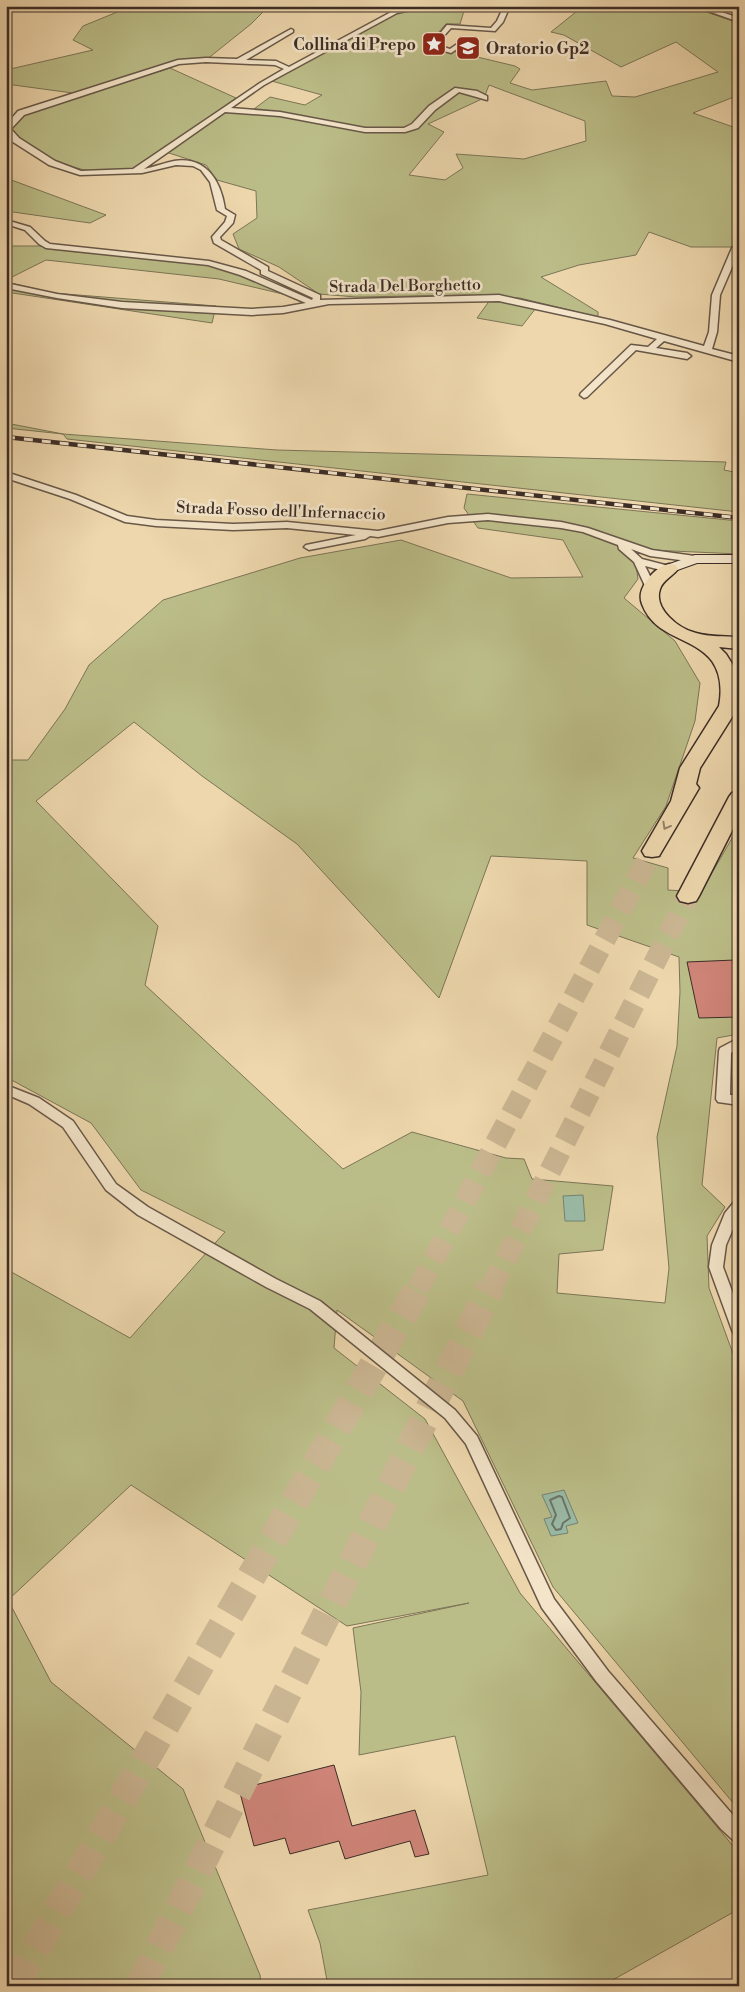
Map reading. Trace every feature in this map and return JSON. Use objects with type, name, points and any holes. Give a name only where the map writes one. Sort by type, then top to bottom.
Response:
[{"type":"highway","points":[[670,570],[660,576],[651,588],[649,597],[652,610],[659,619],[715,653],[730,680],[732,694],[728,706],[690,768],[681,800]]},
{"type":"highway","points":[[689,637],[739,643]]},
{"type":"highway","points":[[652,851],[681,800],[717,744],[739,715]]},
{"type":"highway","points":[[688,896],[739,798]]},
{"type":"highway","points":[[704,865],[727,835],[739,815]]},
{"type":"main road","name":"Strada Fosso dell'Infernaccio","points":[[670,570],[695,559],[739,559]]},
{"type":"street","points":[[697,6],[739,20]]},
{"type":"street","points":[[135,171],[223,110],[288,69],[406,8],[505,8]]},
{"type":"street","points":[[465,41],[451,51],[427,45],[440,38],[449,26],[493,30],[505,8]]},
{"type":"street","points":[[239,61],[290,31]]},
{"type":"street","points":[[6,222],[18,224],[31,230],[40,243],[49,246],[186,260],[226,268],[315,304],[317,297],[264,272],[265,269],[217,241],[216,237],[229,223],[231,215],[221,210],[219,191],[213,178],[204,169],[186,162],[143,172],[80,172],[52,163],[16,140],[7,128],[21,112],[178,62],[206,60],[276,63],[288,69]]},
{"type":"street","points":[[223,110],[280,114],[365,130],[405,130],[414,126],[432,108],[458,90],[474,93],[484,98]]},
{"type":"street","points":[[31,230],[40,224]]},
{"type":"street","points":[[707,350],[713,332],[716,295],[736,248],[739,246]]},
{"type":"street","name":"Strada Del Borghetto","points":[[6,285],[58,296],[122,305],[252,312],[283,310],[329,301],[499,298],[607,322],[739,359]]},
{"type":"street","points":[[650,350],[662,338]]},
{"type":"street","points":[[584,395],[634,347],[687,356]]},
{"type":"street","name":"Strada Fosso dell'Infernaccio","points":[[6,475],[73,497],[126,519],[233,527],[287,525],[378,534],[448,520],[488,517],[561,525],[585,530],[619,544],[650,553],[695,559]]},
{"type":"street","points":[[309,547],[378,534]]},
{"type":"street","name":"Strada Fosso dell'Infernaccio","points":[[619,544],[638,561],[670,570]]},
{"type":"street","name":"Strada Fosso dell'Infernaccio","points":[[650,553],[661,559],[670,570]]},
{"type":"street","points":[[638,561],[651,588]]},
{"type":"street","points":[[739,1042],[725,1051],[723,1099],[739,1100]]},
{"type":"street","points":[[6,1089],[34,1101],[68,1124],[111,1187],[143,1211],[271,1283],[315,1305],[450,1414],[472,1440],[548,1603],[602,1676],[727,1823],[739,1834]]},
{"type":"street","points":[[739,1206],[732,1213],[719,1246],[716,1267],[739,1330]]},
{"type":"green space","points":[[132,6],[269,6],[251,24],[206,60],[178,62],[80,94],[6,84],[6,70],[93,50],[73,40],[83,26]]},
{"type":"green space","points":[[575,6],[689,6],[739,23],[739,95],[693,113],[739,129],[739,247],[691,247],[649,232],[636,255],[579,265],[541,277],[598,312],[598,317],[520,298],[469,295],[356,297],[319,294],[279,267],[239,249],[233,234],[257,218],[256,191],[217,180],[206,165],[166,152],[225,112],[254,109],[270,97],[305,105],[322,95],[268,80],[395,12],[425,7],[464,11],[460,24],[446,24],[427,45],[515,66],[520,69],[510,83],[532,90],[606,81],[612,96],[635,97],[718,72],[676,42],[621,67],[564,35],[551,32],[582,7]],"holes":[[[489,85],[585,121],[586,141],[524,159],[456,154],[463,168],[445,180],[409,175],[444,132],[428,124],[484,98]]]},
{"type":"green space","points":[[170,68],[236,98],[133,171],[84,170],[50,160],[8,130],[21,116]]},
{"type":"green space","points":[[6,178],[106,215],[90,223],[6,211]]},
{"type":"green space","points":[[6,246],[49,246],[209,263],[304,299],[219,279],[46,260],[6,280]]},
{"type":"green space","points":[[6,282],[53,293],[216,306],[212,323],[6,292]]},
{"type":"green space","points":[[490,300],[536,308],[522,326],[477,318]]},
{"type":"green space","points":[[6,423],[63,434],[6,428]]},
{"type":"green space","points":[[63,434],[277,450],[726,462],[724,470],[739,473],[739,512],[67,439]]},
{"type":"green space","points":[[467,494],[739,521],[739,554],[650,550],[629,543],[620,549],[636,565],[638,579],[624,598],[675,641],[700,683],[695,721],[666,806],[633,858],[668,868],[668,890],[701,892],[739,826],[739,1034],[717,1038],[702,1185],[725,1207],[707,1236],[709,1288],[739,1370],[739,1810],[553,1587],[463,1401],[337,1310],[334,1348],[425,1419],[520,1593],[739,1853],[739,1909],[602,1986],[328,1986],[320,1943],[308,1910],[488,1875],[455,1736],[359,1755],[361,1692],[353,1628],[469,1603],[347,1626],[131,1485],[8,1600],[51,1682],[183,1789],[260,1975],[261,1986],[6,1986],[6,1269],[130,1338],[225,1232],[141,1190],[91,1123],[6,1077],[6,760],[28,760],[65,709],[89,665],[163,600],[300,558],[401,540],[511,578],[583,577],[563,540],[478,528],[464,508]],"holes":[[[134,722],[202,776],[297,844],[439,998],[491,856],[587,861],[587,925],[679,957],[680,992],[677,1046],[657,1137],[669,1268],[665,1303],[557,1293],[559,1254],[603,1250],[613,1186],[532,1179],[524,1159],[506,1158],[412,1132],[343,1169],[145,985],[158,926],[36,801]]]},
{"type":"green space","points":[[739,1055],[739,1095],[733,1095],[730,1056]]},
{"type":"water","points":[[583,1195],[585,1221],[565,1221],[563,1196]]},
{"type":"water","points":[[564,1490],[578,1523],[566,1526],[568,1533],[551,1536],[544,1519],[552,1517],[542,1495]]},
{"type":"building","points":[[735,960],[739,975],[739,1017],[699,1018],[687,962]]},
{"type":"building","points":[[334,1765],[352,1826],[415,1810],[429,1854],[415,1857],[410,1841],[345,1859],[339,1841],[290,1854],[285,1838],[254,1846],[239,1789]]},
{"type":"tunnel","points":[[418,1289],[652,851]]},
{"type":"tunnel","points":[[491,1289],[688,896]]},
{"type":"tunnel","points":[[14,1986],[419,1287]]},
{"type":"tunnel","points":[[140,1986],[491,1287]]},
{"type":"railway","points":[[6,437],[739,518]]},
{"type":"place","name":"Collina di Prepo","points":[[434,44]]},
{"type":"place","name":"Oratorio Gp2","points":[[468,48]]}]
